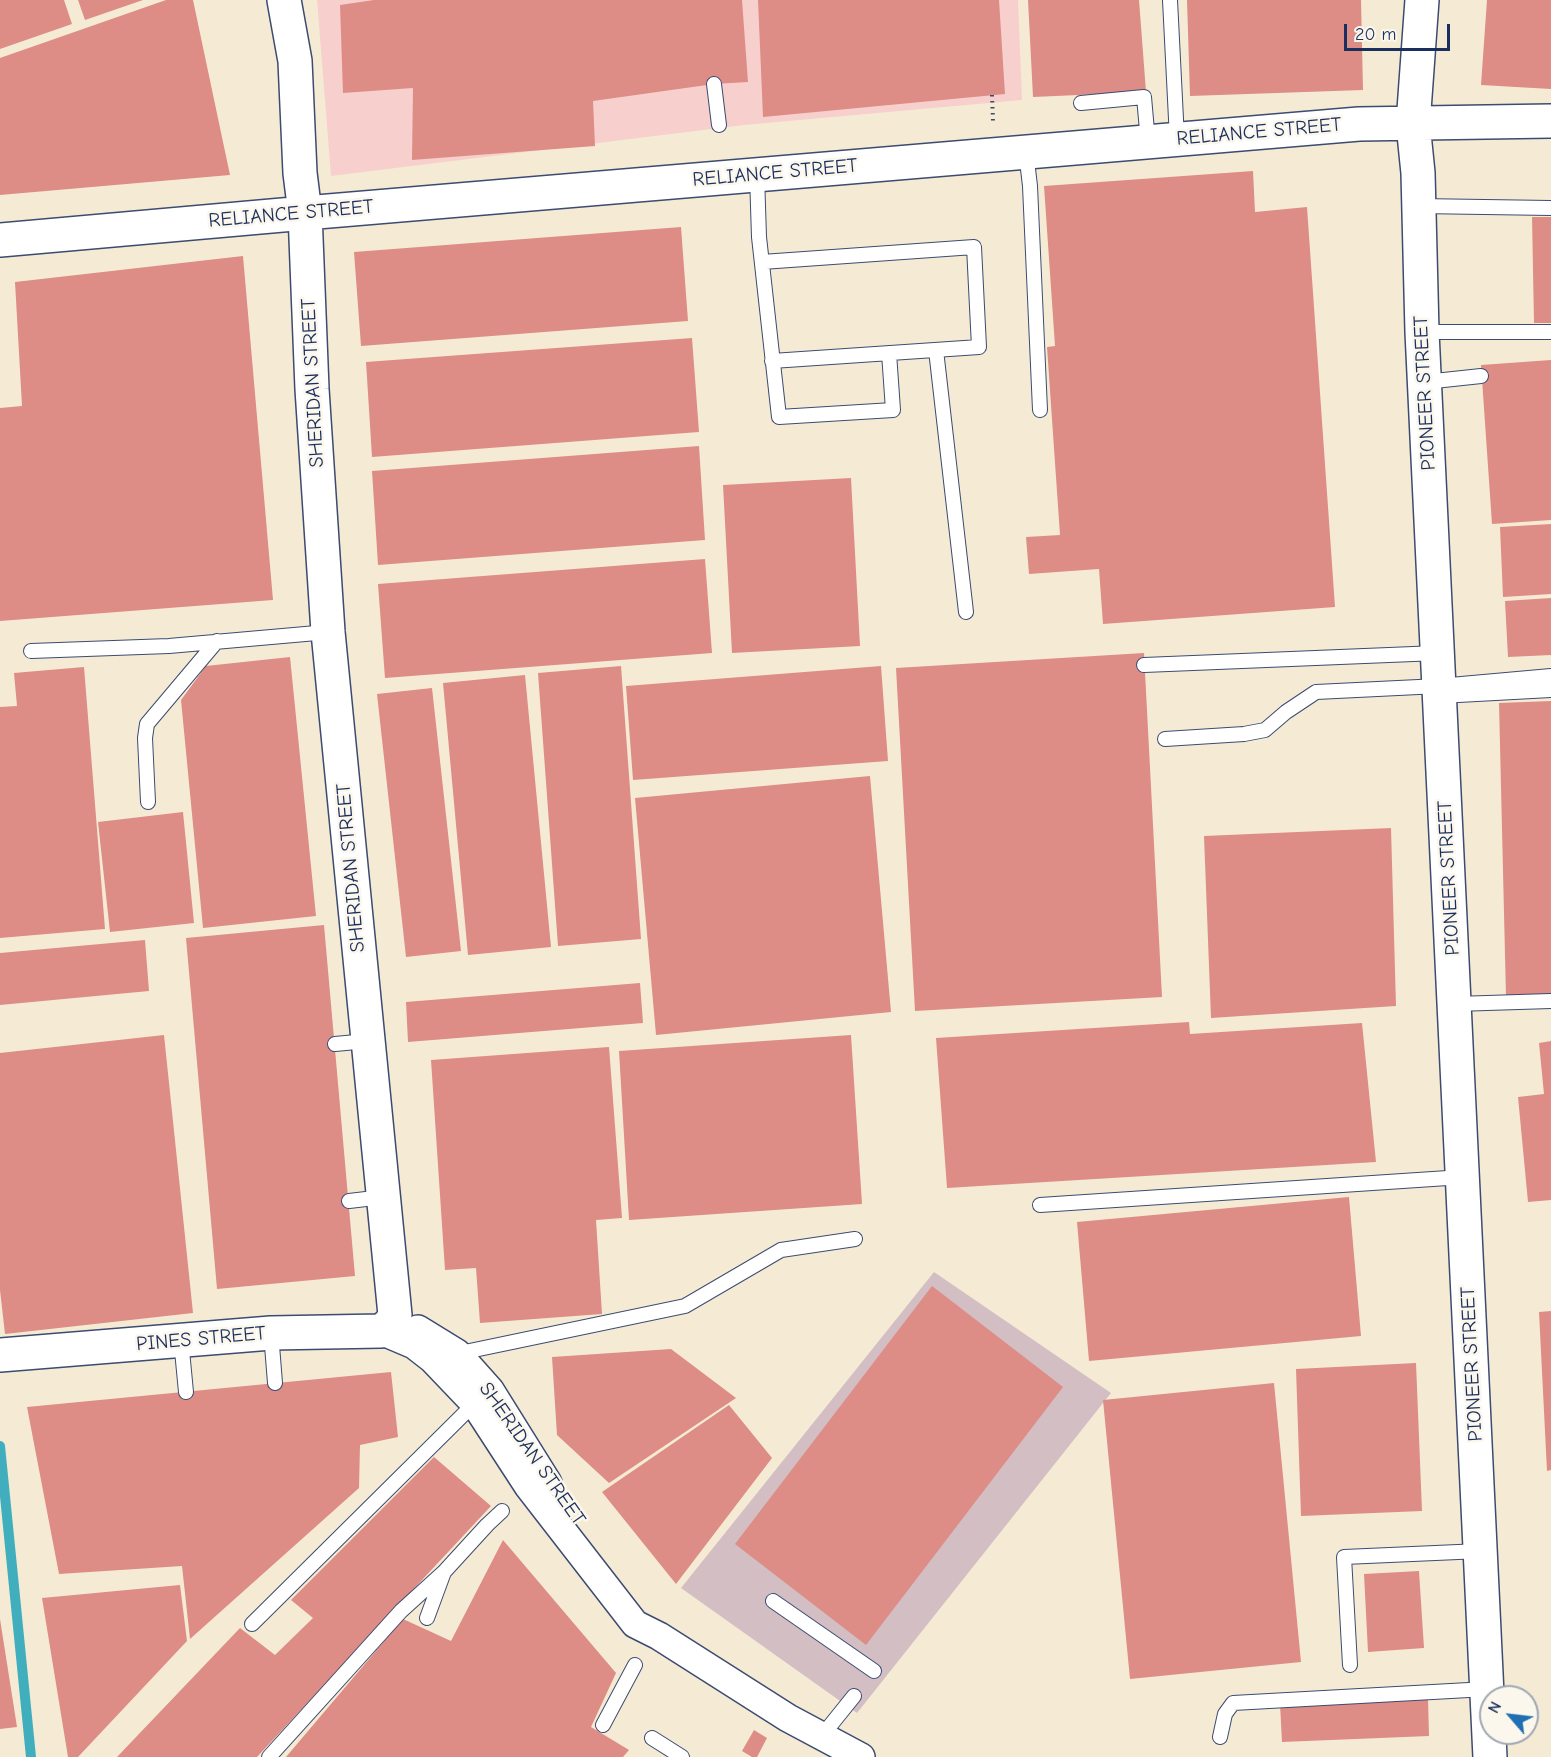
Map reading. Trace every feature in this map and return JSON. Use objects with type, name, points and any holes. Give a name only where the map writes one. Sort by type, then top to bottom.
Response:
[{"type":"main road","name":"SHERIDAN STREET","points":[[284,0],[296,61],[312,389],[328,632],[383,1197],[388,1323]]},
{"type":"main road","name":"PIONEER STREET","points":[[1422,0],[1413,124],[1418,173],[1422,332],[1488,1685]]},
{"type":"main road","name":"RELIANCE STREET","points":[[0,240],[1359,124],[1551,122]]},
{"type":"main road","name":"PINES STREET","points":[[0,1356],[388,1323]]},
{"type":"street","name":"SHERIDAN STREET","points":[[388,1323],[445,1356],[482,1397],[528,1486],[635,1624],[659,1636],[788,1718],[861,1757]]},
{"type":"lane","points":[[1163,140],[1170,0]]},
{"type":"lane","points":[[714,84],[719,125]]},
{"type":"lane","points":[[1081,103],[1144,97],[1163,140]]},
{"type":"lane","points":[[1026,152],[1030,186],[1040,410]]},
{"type":"lane","points":[[757,175],[762,262],[779,417],[893,410],[889,353]]},
{"type":"lane","points":[[1418,206],[1551,208]]},
{"type":"lane","points":[[762,262],[974,247],[979,347],[772,361]]},
{"type":"lane","points":[[1422,332],[1551,332]]},
{"type":"lane","points":[[936,350],[966,612]]},
{"type":"lane","points":[[1425,382],[1481,376]]},
{"type":"lane","points":[[31,651],[169,646],[328,632]]},
{"type":"lane","points":[[148,802],[145,738],[147,724],[217,641]]},
{"type":"lane","points":[[1144,665],[1438,653]]},
{"type":"lane","points":[[1440,691],[1551,676]]},
{"type":"lane","points":[[1166,739],[1244,734],[1265,730],[1286,712],[1316,692],[1551,690]]},
{"type":"lane","points":[[1455,1004],[1551,1001]]},
{"type":"lane","points":[[335,1044],[367,1041]]},
{"type":"lane","points":[[1040,1205],[1463,1177]]},
{"type":"lane","points":[[349,1201],[383,1197]]},
{"type":"lane","points":[[445,1356],[685,1306],[781,1250],[855,1239]]},
{"type":"lane","points":[[271,1333],[275,1383]]},
{"type":"lane","points":[[181,1340],[186,1392]]},
{"type":"lane","points":[[252,1624],[482,1397]]},
{"type":"lane","points":[[269,1757],[401,1611],[444,1572],[502,1511]]},
{"type":"lane","points":[[1350,1665],[1344,1557],[1481,1551]]},
{"type":"lane","points":[[427,1618],[444,1572]]},
{"type":"lane","points":[[773,1601],[874,1671]]},
{"type":"lane","points":[[603,1725],[635,1665]]},
{"type":"lane","points":[[1220,1737],[1225,1714],[1233,1703],[1479,1689]]},
{"type":"lane","points":[[821,1737],[854,1696]]},
{"type":"lane","points":[[652,1738],[682,1757]]},
{"type":"path","points":[[992,95],[992,116]]},
{"type":"shaded area","points":[[317,0],[1018,0],[1022,100],[744,125],[331,176]]},
{"type":"shaded area","points":[[934,1272],[1111,1393],[857,1713],[681,1588]]},
{"type":"building","points":[[0,0],[64,0],[72,24],[0,49]]},
{"type":"building","points":[[78,0],[143,0],[85,20]]},
{"type":"building","points":[[166,0],[193,0],[230,175],[0,195],[0,58]]},
{"type":"building","points":[[374,0],[742,0],[748,82],[714,84],[593,101],[595,146],[412,160],[413,88],[343,93],[340,5]]},
{"type":"building","points":[[758,0],[999,0],[1005,94],[763,117]]},
{"type":"building","points":[[1028,0],[1139,0],[1146,92],[1033,97]]},
{"type":"building","points":[[1187,0],[1361,0],[1363,90],[1190,96]]},
{"type":"building","points":[[1487,0],[1551,0],[1551,89],[1481,85]]},
{"type":"building","points":[[1253,171],[1255,212],[1307,207],[1335,607],[1103,624],[1099,569],[1029,574],[1026,537],[1060,535],[1047,347],[1055,346],[1044,186]]},
{"type":"building","points":[[1532,217],[1551,217],[1551,323],[1534,323]]},
{"type":"building","points":[[681,227],[688,321],[361,346],[354,252]]},
{"type":"building","points":[[243,256],[273,600],[0,621],[0,408],[22,406],[15,282]]},
{"type":"building","points":[[692,338],[699,432],[372,457],[366,362]]},
{"type":"building","points":[[1551,360],[1551,520],[1492,524],[1481,365]]},
{"type":"building","points":[[699,446],[705,540],[378,565],[372,471]]},
{"type":"building","points":[[851,478],[860,646],[732,653],[723,485]]},
{"type":"building","points":[[1551,524],[1551,594],[1503,597],[1500,527]]},
{"type":"building","points":[[705,559],[712,653],[385,678],[378,584]]},
{"type":"building","points":[[1551,598],[1551,655],[1508,657],[1505,601]]},
{"type":"building","points":[[1144,653],[1162,997],[915,1011],[896,668]]},
{"type":"building","points":[[290,657],[316,916],[203,928],[181,700],[206,666]]},
{"type":"building","points":[[621,666],[641,939],[558,946],[538,673]]},
{"type":"building","points":[[881,666],[888,761],[633,780],[626,686]]},
{"type":"building","points":[[84,667],[105,929],[0,938],[0,707],[17,706],[14,673]]},
{"type":"building","points":[[525,675],[551,947],[468,955],[443,683]]},
{"type":"building","points":[[432,688],[461,951],[406,957],[377,694]]},
{"type":"building","points":[[1551,701],[1551,995],[1506,997],[1499,703]]},
{"type":"building","points":[[870,776],[891,1012],[656,1035],[635,798]]},
{"type":"building","points":[[183,812],[194,923],[110,932],[98,822]]},
{"type":"building","points":[[1391,828],[1396,1006],[1211,1018],[1204,836]]},
{"type":"building","points":[[324,925],[355,1276],[217,1289],[186,938]]},
{"type":"building","points":[[145,940],[149,991],[0,1005],[0,953]]},
{"type":"building","points":[[640,983],[643,1023],[408,1042],[406,1002]]},
{"type":"building","points":[[1189,1022],[1190,1034],[1362,1023],[1376,1162],[947,1188],[936,1038]]},
{"type":"building","points":[[164,1035],[193,1313],[5,1334],[0,1290],[0,1053]]},
{"type":"building","points":[[851,1035],[862,1204],[629,1220],[619,1051]]},
{"type":"building","points":[[1551,1041],[1551,1200],[1528,1202],[1518,1097],[1544,1094],[1539,1043]]},
{"type":"building","points":[[609,1047],[622,1218],[596,1220],[602,1314],[480,1323],[476,1268],[445,1270],[431,1060]]},
{"type":"building","points":[[1349,1197],[1361,1336],[1089,1361],[1077,1222]]},
{"type":"building","points":[[932,1286],[1063,1387],[866,1645],[735,1544]]},
{"type":"building","points":[[1551,1311],[1551,1470],[1547,1471],[1539,1312]]},
{"type":"building","points":[[671,1349],[736,1398],[609,1483],[557,1435],[552,1357]]},
{"type":"building","points":[[1416,1363],[1422,1511],[1301,1516],[1296,1369]]},
{"type":"building","points":[[391,1372],[398,1437],[360,1445],[359,1488],[190,1639],[182,1566],[59,1574],[27,1407]]},
{"type":"building","points":[[1274,1383],[1301,1662],[1130,1679],[1103,1400]]},
{"type":"building","points":[[729,1405],[772,1458],[676,1584],[602,1492]]},
{"type":"building","points":[[434,1457],[491,1506],[257,1757],[117,1757],[240,1628],[275,1655],[313,1618],[291,1600]]},
{"type":"building","points":[[503,1540],[616,1673],[591,1727],[629,1750],[623,1757],[286,1757],[403,1619],[451,1641]]},
{"type":"building","points":[[1419,1571],[1424,1648],[1368,1652],[1364,1574]]},
{"type":"building","points":[[180,1585],[187,1641],[78,1757],[68,1757],[42,1598]]},
{"type":"building","points":[[0,1619],[17,1727],[0,1729]]},
{"type":"building","points":[[1428,1698],[1429,1736],[1282,1742],[1280,1704]]},
{"type":"building","points":[[754,1730],[767,1738],[757,1757],[752,1757],[742,1751]]},
{"type":"waterway","points":[[0,1446],[31,1757]]}]
